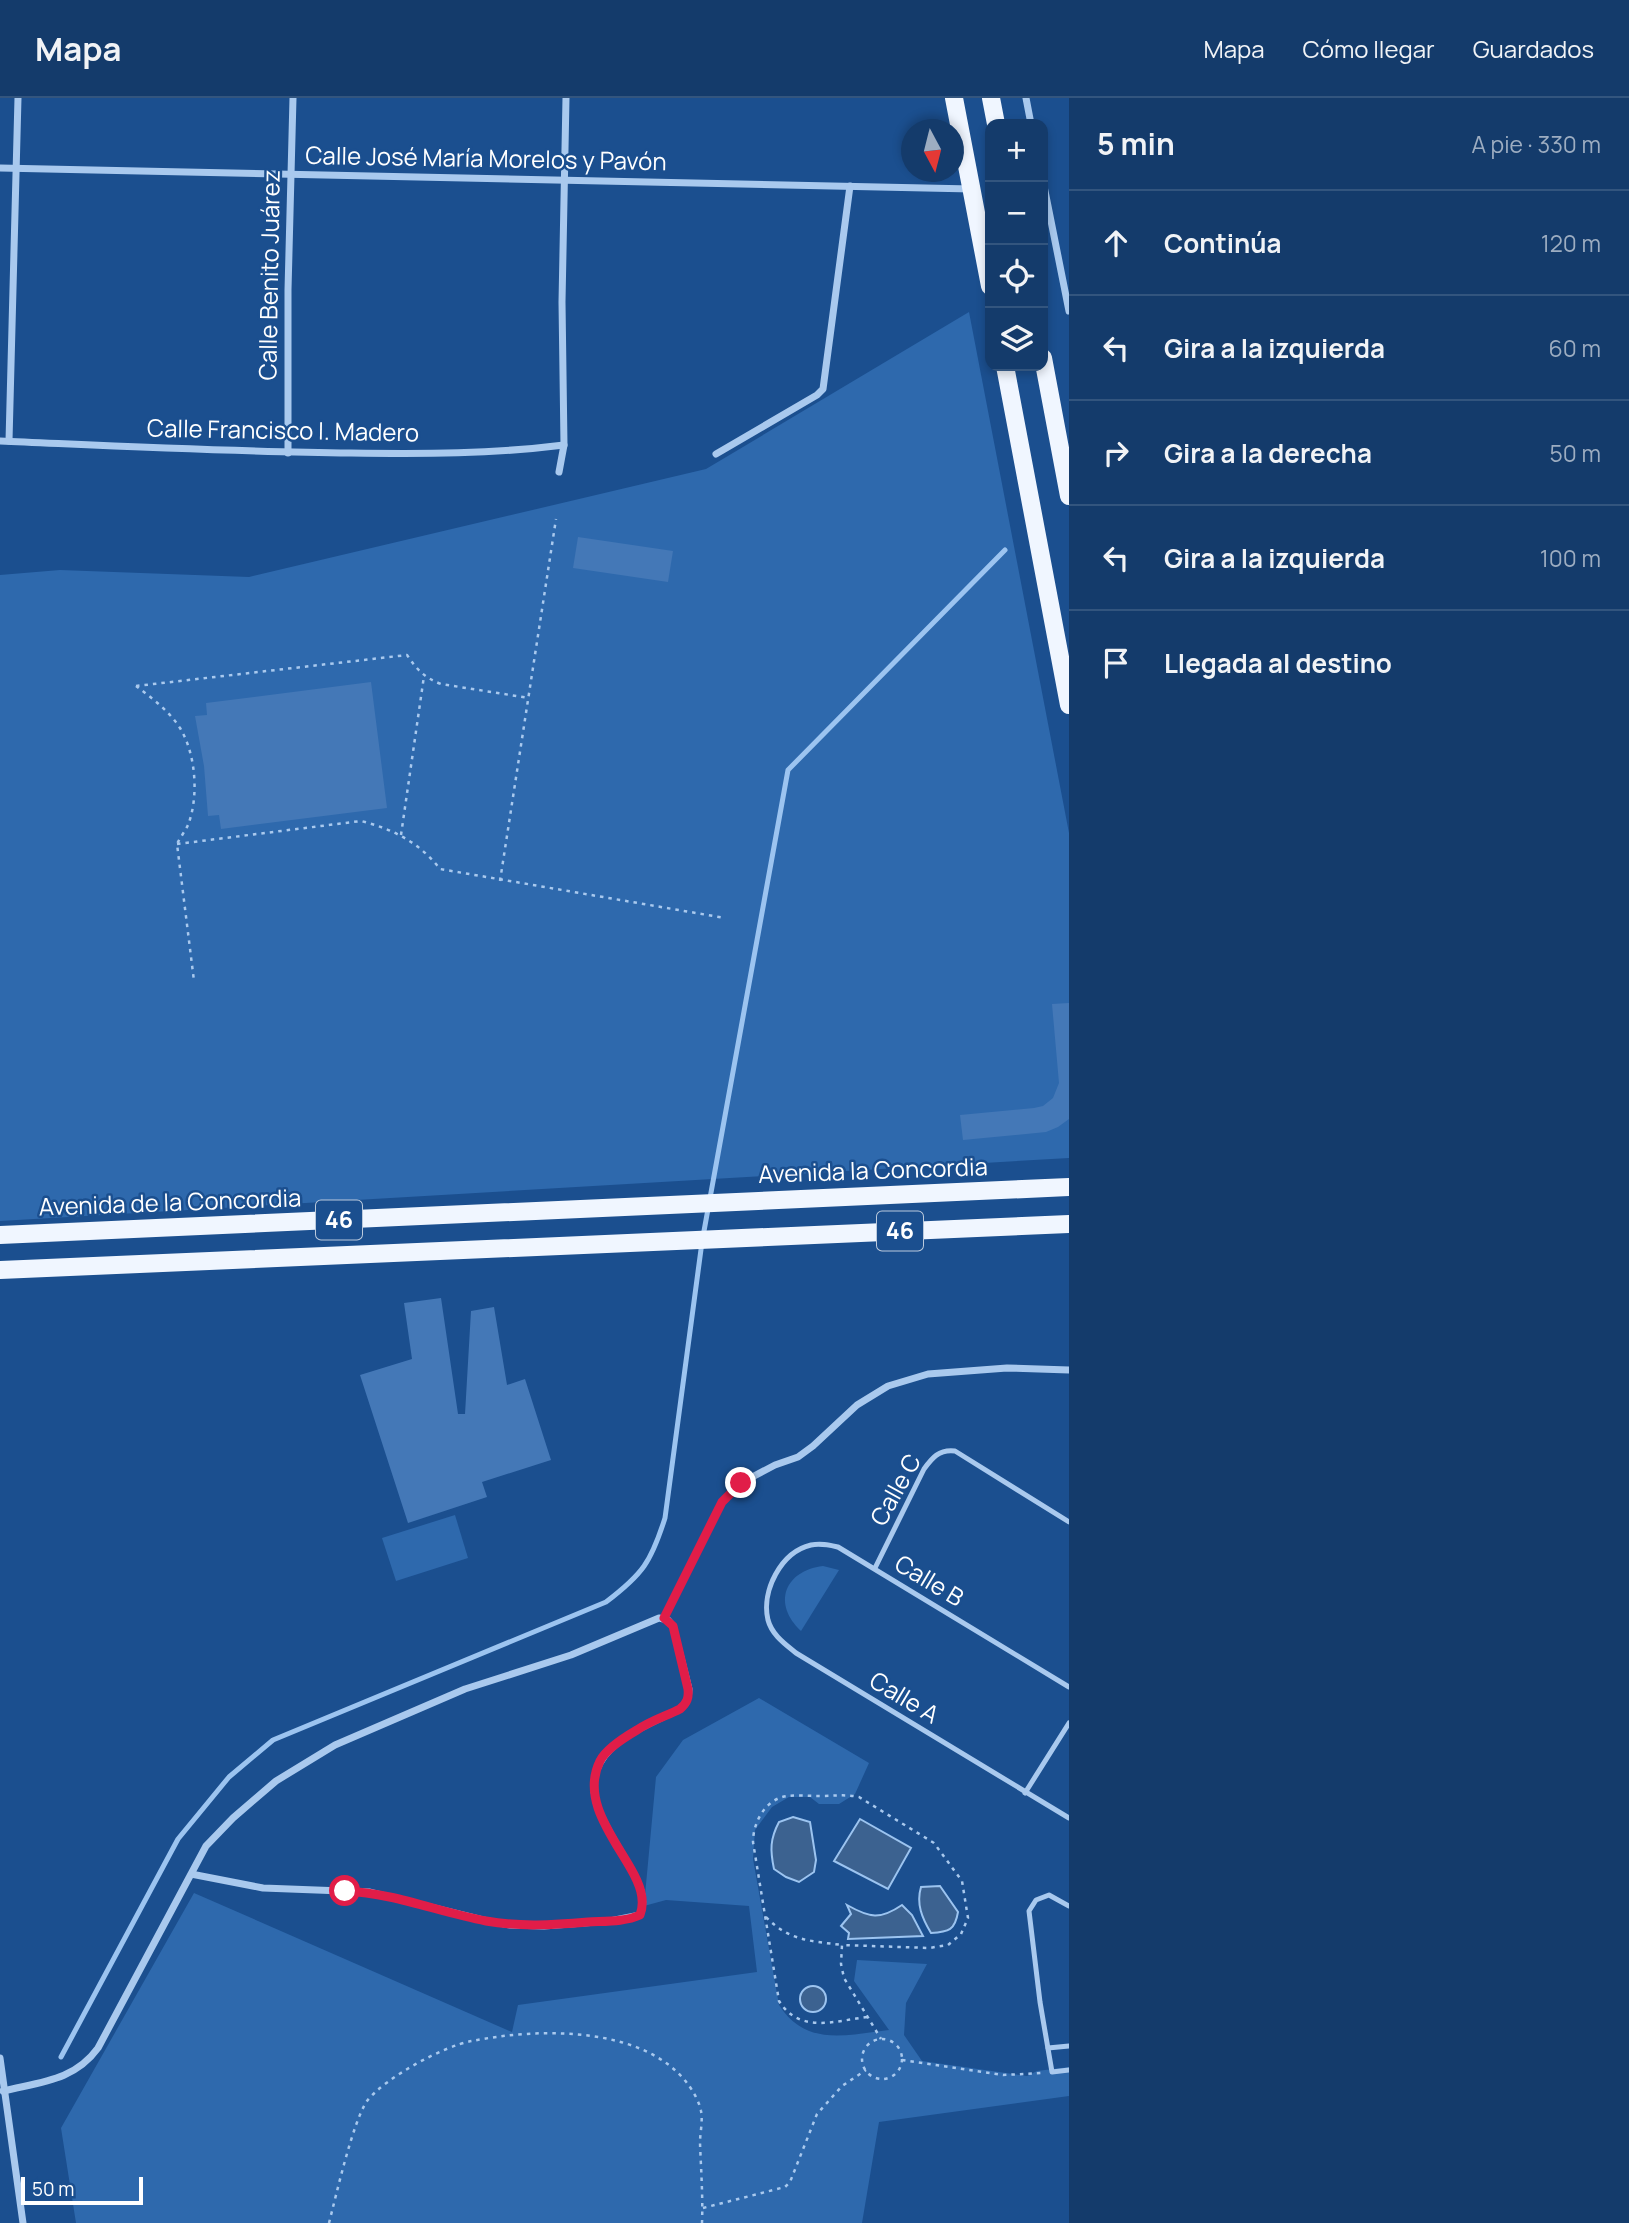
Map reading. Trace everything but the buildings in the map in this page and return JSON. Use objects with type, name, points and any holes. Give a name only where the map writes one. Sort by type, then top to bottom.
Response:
[{"type":"main road","points":[[954,98],[985,259]]},
{"type":"main road","points":[[991,98],[995,119]]},
{"type":"main road","points":[[1006,371],[1069,705]]},
{"type":"main road","points":[[1046,371],[1064,446],[1069,496]]},
{"type":"main road","name":"Avenida la Concordia","points":[[679,1205],[1069,1187]]},
{"type":"main road","name":"Avenida de la Concordia","points":[[0,1235],[679,1205]]},
{"type":"main road","name":"46","points":[[0,1270],[1068,1224]]},
{"type":"street","points":[[9,441],[18,98]]},
{"type":"street","name":"Calle Benito Juárez","points":[[288,453],[293,98]]},
{"type":"street","points":[[559,472],[564,445],[563,180],[566,98]]},
{"type":"street","points":[[1026,98],[1030,119]]},
{"type":"street","name":"Calle José María Morelos y Pavón","points":[[0,168],[972,189]]},
{"type":"street","points":[[1043,182],[1069,311]]},
{"type":"street","points":[[716,454],[823,389],[850,186]]},
{"type":"street","name":"Calle Francisco I. Madero","points":[[0,441],[288,453],[505,452],[564,445]]},
{"type":"street","points":[[4,2091],[61,2077],[88,2063],[206,1846],[233,1818],[276,1781],[335,1745],[465,1689],[571,1655],[664,1618],[722,1502],[741,1483],[805,1451],[857,1405],[888,1385],[928,1374],[1007,1368],[1069,1370]]},
{"type":"street","points":[[191,1874],[263,1888],[369,1892],[510,1925],[544,1926],[637,1917],[642,1911],[639,1883],[598,1810],[594,1780],[601,1759],[613,1747],[637,1729],[680,1709],[689,1697],[673,1626],[664,1618]]},
{"type":"street","points":[[0,2058],[23,2223]]},
{"type":"lane","name":"Calle C","points":[[875,1568],[923,1469],[941,1452],[955,1451],[1069,1522]]},
{"type":"lane","name":"Calle B","points":[[774,1578],[786,1559],[808,1546],[824,1544],[838,1547],[1069,1687]]},
{"type":"lane","name":"Calle A","points":[[774,1578],[767,1602],[768,1620],[778,1639],[796,1653],[1069,1818]]},
{"type":"lane","points":[[1026,1793],[1069,1723]]},
{"type":"lane","points":[[1069,1906],[1049,1895],[1036,1900],[1029,1911],[1052,2072],[1069,2070]]},
{"type":"lane","points":[[1048,2048],[1069,2046]]},
{"type":"path","points":[[500,881],[556,519]]},
{"type":"path","points":[[194,981],[177,844],[188,824],[195,797],[193,768],[180,729],[165,710],[136,686],[407,655],[424,676],[441,684],[530,698]]},
{"type":"path","points":[[401,835],[424,676]]},
{"type":"path","points":[[177,844],[351,821],[373,824],[401,835],[425,852],[440,869],[724,918]]},
{"type":"path","points":[[765,1917],[798,1940],[842,1945],[929,1948],[948,1945],[961,1934],[968,1918],[962,1881],[934,1843],[859,1797],[847,1794],[785,1796],[772,1802],[753,1827],[753,1842],[765,1917],[779,2001],[793,2018],[806,2022],[867,2017]]},
{"type":"path","points":[[842,1945],[841,1964],[844,1978],[881,2039]]},
{"type":"path","points":[[329,2223],[357,2125],[367,2102],[384,2085],[415,2064],[470,2041],[525,2034],[580,2035],[634,2045],[667,2063],[688,2084],[701,2110],[702,2223]]},
{"type":"path","points":[[881,2039],[888,2039],[899,2048],[902,2060],[891,2077],[877,2078],[866,2070],[863,2064],[864,2050],[881,2039]]},
{"type":"path","points":[[902,2060],[1003,2075],[1052,2072]]},
{"type":"path","points":[[703,2208],[785,2188],[790,2182],[817,2114],[842,2086],[866,2070]]},
{"type":"shaded area","points":[[969,312],[1069,833],[1069,1158],[0,1221],[0,575],[60,570],[249,577],[706,469]]},
{"type":"shaded area","points":[[455,1515],[468,1558],[396,1581],[382,1538]]},
{"type":"shaded area","points":[[823,1566],[839,1570],[801,1631],[787,1610],[786,1590],[799,1574]]},
{"type":"shaded area","points":[[759,1698],[869,1763],[855,1794],[839,1804],[819,1804],[810,1797],[789,1797],[772,1807],[755,1830],[753,1859],[779,2005],[790,2018],[814,2033],[842,2035],[889,2030],[854,1981],[857,1960],[927,1964],[906,2003],[904,2035],[922,2061],[1027,2076],[1037,2071],[1069,2067],[1069,2096],[879,2122],[862,2223],[76,2223],[61,2128],[194,1893],[512,2032],[518,2005],[757,1972],[749,1906],[666,1900],[644,1906],[656,1777],[683,1740]]},
{"type":"shaded area","points":[[793,1817],[810,1822],[816,1860],[814,1872],[799,1882],[774,1869],[772,1856],[772,1839],[779,1822]]},
{"type":"shaded area","points":[[860,1819],[911,1848],[888,1889],[834,1861]]},
{"type":"shaded area","points":[[940,1886],[958,1912],[950,1929],[931,1933],[921,1911],[921,1887]]},
{"type":"shaded area","points":[[847,1905],[875,1916],[902,1905],[912,1915],[923,1936],[848,1939],[849,1933],[841,1926],[851,1914]]},
{"type":"shaded area","points":[[813,1986],[822,1990],[826,1999],[822,2008],[813,2012],[804,2008],[800,1999],[804,1990]]},
{"type":"waterway","points":[[61,2057],[178,1839],[229,1777],[273,1740],[606,1602],[637,1575],[650,1557],[665,1518],[702,1242],[788,770],[1005,550]]},
{"type":"route","points":[[345,1891],[400,1898],[510,1925],[544,1926],[610,1921],[640,1915],[642,1900],[639,1883],[598,1810],[594,1780],[601,1759],[613,1747],[637,1729],[686,1704],[688,1689],[673,1626],[664,1618],[722,1502],[741,1483]]}]
